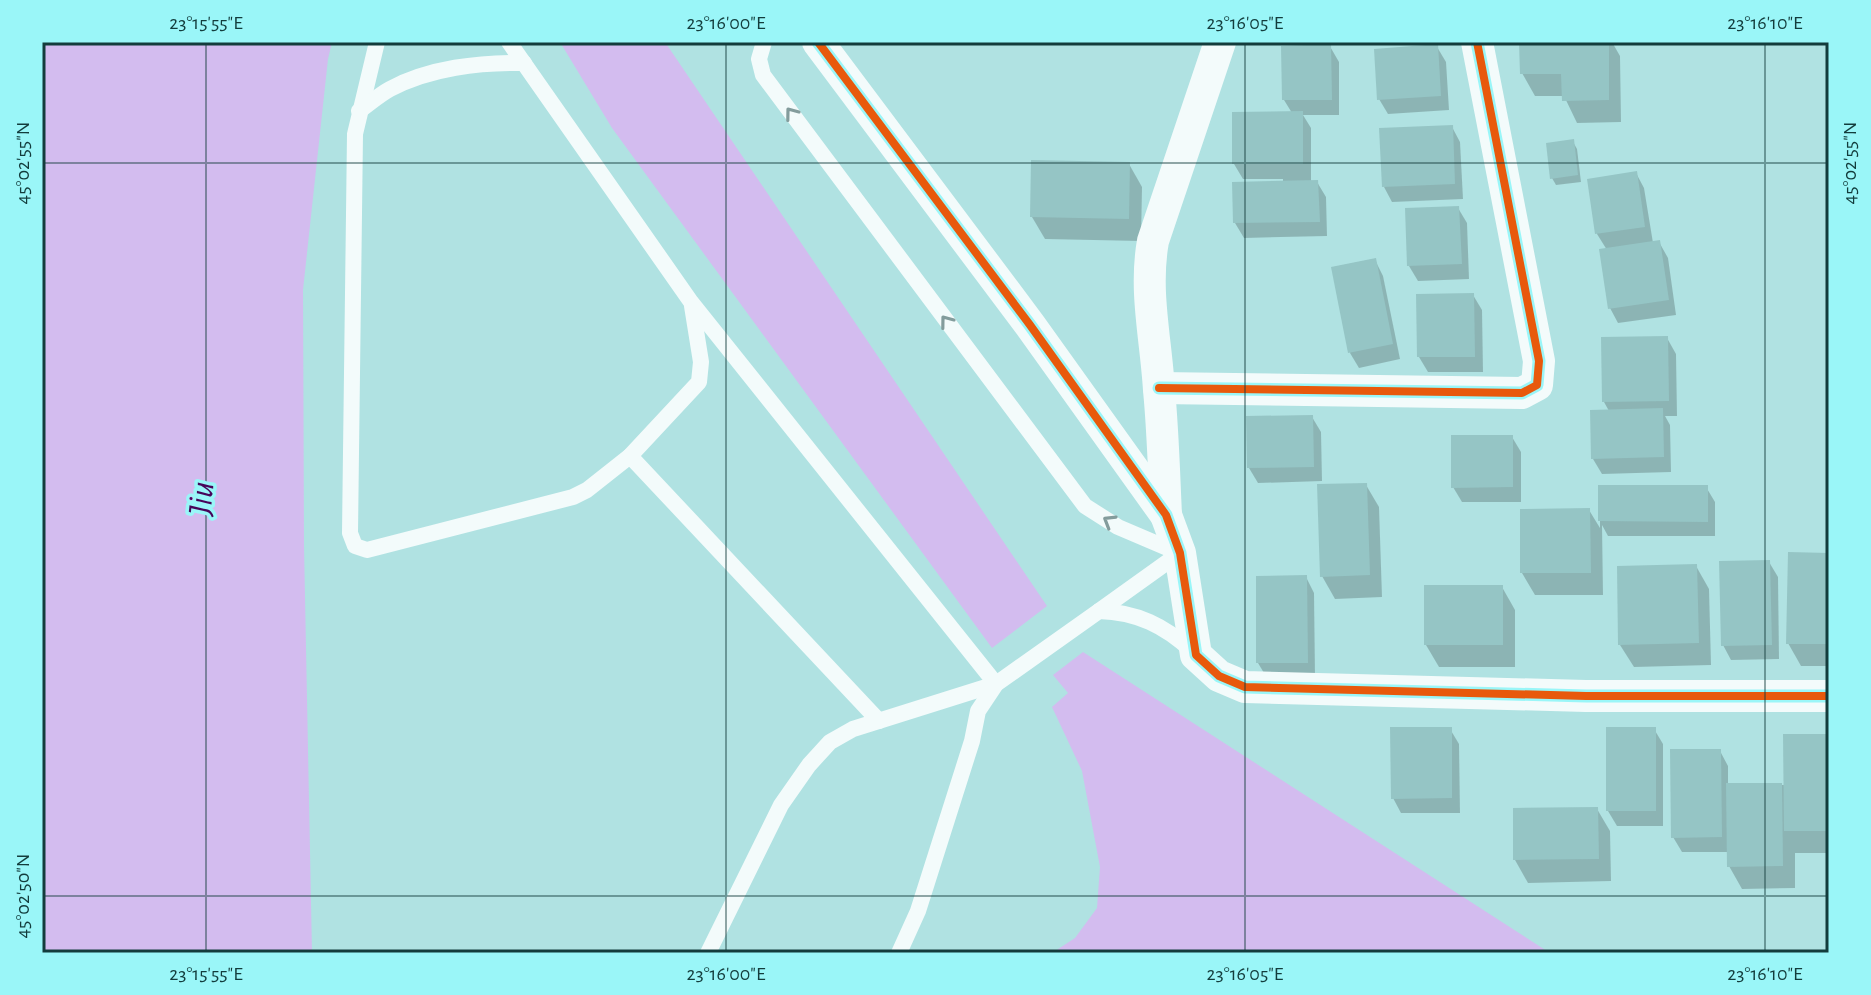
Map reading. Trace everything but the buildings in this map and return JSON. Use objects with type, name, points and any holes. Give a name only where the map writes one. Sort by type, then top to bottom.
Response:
[{"type":"street","points":[[818,42],[1030,325],[1166,515],[1180,553],[1196,655],[1219,676],[1245,687],[1586,696],[1829,696]]},
{"type":"street","points":[[1166,515],[1149,267],[1153,241],[1220,42]]},
{"type":"street","points":[[1159,388],[1522,393],[1537,385],[1539,361],[1477,42]]},
{"type":"lane","points":[[377,42],[355,134],[350,533],[355,546],[367,550],[573,497],[587,490],[630,456],[699,382],[701,362],[691,302]]},
{"type":"lane","points":[[509,42],[691,302],[996,684]]},
{"type":"lane","points":[[764,42],[759,59],[763,75],[1085,506],[1118,527],[1180,553]]},
{"type":"lane","points":[[359,111],[391,89],[420,78],[487,62],[524,63]]},
{"type":"lane","points":[[630,456],[879,721]]},
{"type":"lane","points":[[708,953],[781,805],[809,765],[830,742],[853,729],[996,684],[1180,553]]},
{"type":"lane","points":[[1099,611],[1120,611],[1147,619],[1174,635],[1196,655]]},
{"type":"lane","points":[[899,953],[918,911],[972,741],[978,711],[996,684]]},
{"type":"water","name":"Jiu","points":[[42,42],[332,42],[303,290],[304,546],[312,953],[42,953]]},
{"type":"water","points":[[560,42],[665,42],[1047,606],[992,648],[612,128]]},
{"type":"water","points":[[1083,652],[1550,953],[1052,953],[1075,938],[1097,908],[1100,867],[1082,771],[1052,707],[1068,693],[1053,675]]},
{"type":"cycle path","points":[[818,42],[1030,325],[1166,515],[1180,553],[1196,655],[1219,676],[1245,687],[1586,696],[1829,696]]},
{"type":"cycle path","points":[[1159,388],[1522,393],[1537,385],[1539,361],[1477,42]]}]
